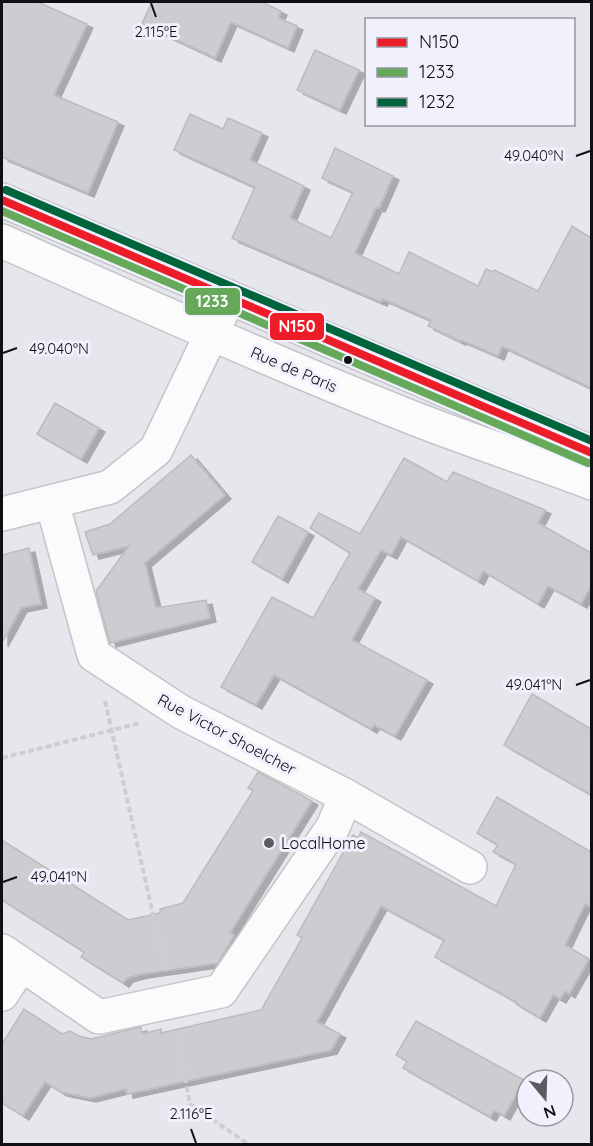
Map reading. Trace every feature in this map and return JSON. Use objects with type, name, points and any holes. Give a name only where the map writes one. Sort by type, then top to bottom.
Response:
[{"type":"street","points":[[2,200],[591,453]]},
{"type":"street","name":"Rue de Paris","points":[[2,241],[212,334],[414,418],[591,483]]},
{"type":"street","points":[[2,514],[110,487],[156,450],[229,297]]},
{"type":"street","points":[[52,502],[94,655]]},
{"type":"street","name":"Rue Victor Shoelcher","points":[[94,655],[181,712],[346,796],[470,867]]},
{"type":"street","points":[[2,994],[11,958],[99,1017],[221,991],[333,827],[346,796]]},
{"type":"path","points":[[94,655],[172,1002],[190,1104],[248,1144]]},
{"type":"path","points":[[2,758],[181,712]]},
{"type":"building","points":[[2,2],[38,2],[87,24],[54,95],[118,122],[88,193],[2,157]]},
{"type":"building","points":[[152,2],[262,2],[281,11],[278,18],[297,26],[288,48],[231,22],[215,58],[142,24]]},
{"type":"building","points":[[315,50],[359,70],[340,110],[297,90]]},
{"type":"building","points":[[190,114],[223,129],[228,118],[262,133],[250,160],[304,186],[290,218],[331,238],[353,192],[322,178],[335,148],[393,176],[355,253],[399,274],[409,252],[478,286],[486,269],[493,272],[494,270],[538,291],[572,226],[591,238],[591,388],[502,346],[498,356],[460,341],[428,326],[431,320],[383,299],[381,302],[232,238],[255,187],[174,150]]},
{"type":"building","points":[[55,403],[99,428],[81,459],[37,434]]},
{"type":"building","points":[[191,455],[225,495],[145,563],[156,608],[206,600],[210,618],[110,643],[96,591],[129,546],[93,555],[85,532],[110,524]]},
{"type":"building","points":[[404,458],[447,482],[453,472],[545,510],[538,523],[591,553],[591,586],[581,604],[548,586],[538,604],[483,571],[478,581],[401,537],[391,555],[381,550],[358,589],[375,598],[352,640],[427,680],[395,736],[374,725],[371,729],[274,675],[256,705],[221,687],[272,597],[313,618],[350,553],[310,528],[319,513],[360,534]]},
{"type":"building","points":[[278,516],[308,532],[282,579],[252,562]]},
{"type":"building","points":[[29,548],[41,604],[21,608],[2,643],[2,555]]},
{"type":"building","points":[[532,694],[591,729],[591,795],[504,745]]},
{"type":"building","points":[[258,772],[312,801],[230,933],[234,935],[218,963],[142,974],[127,978],[123,983],[81,957],[84,952],[2,900],[2,840],[128,920],[160,913],[160,909],[183,903],[253,791],[248,788]]},
{"type":"building","points":[[497,797],[591,852],[591,907],[585,904],[565,945],[589,959],[569,994],[565,991],[560,999],[553,995],[540,1018],[435,957],[444,940],[381,906],[317,1022],[340,1034],[331,1050],[127,1094],[126,1089],[90,1098],[61,1092],[45,1082],[23,1116],[2,1103],[2,1044],[24,1009],[62,1034],[70,1031],[91,1039],[141,1027],[142,1034],[161,1029],[161,1033],[261,1010],[302,938],[297,935],[353,835],[358,838],[361,832],[496,906],[516,864],[493,852],[498,845],[477,833]]},
{"type":"building","points":[[416,1021],[515,1075],[515,1096],[504,1116],[494,1110],[490,1117],[403,1068],[407,1061],[396,1055]]},
{"type":"transit line","name":"1232","points":[[6,190],[592,441]]},
{"type":"transit line","name":"N150","points":[[2,200],[592,453]]},
{"type":"transit line","name":"1233","points":[[2,211],[588,463]]},
{"type":"place","name":"LocalHome","points":[[269,843]]}]
